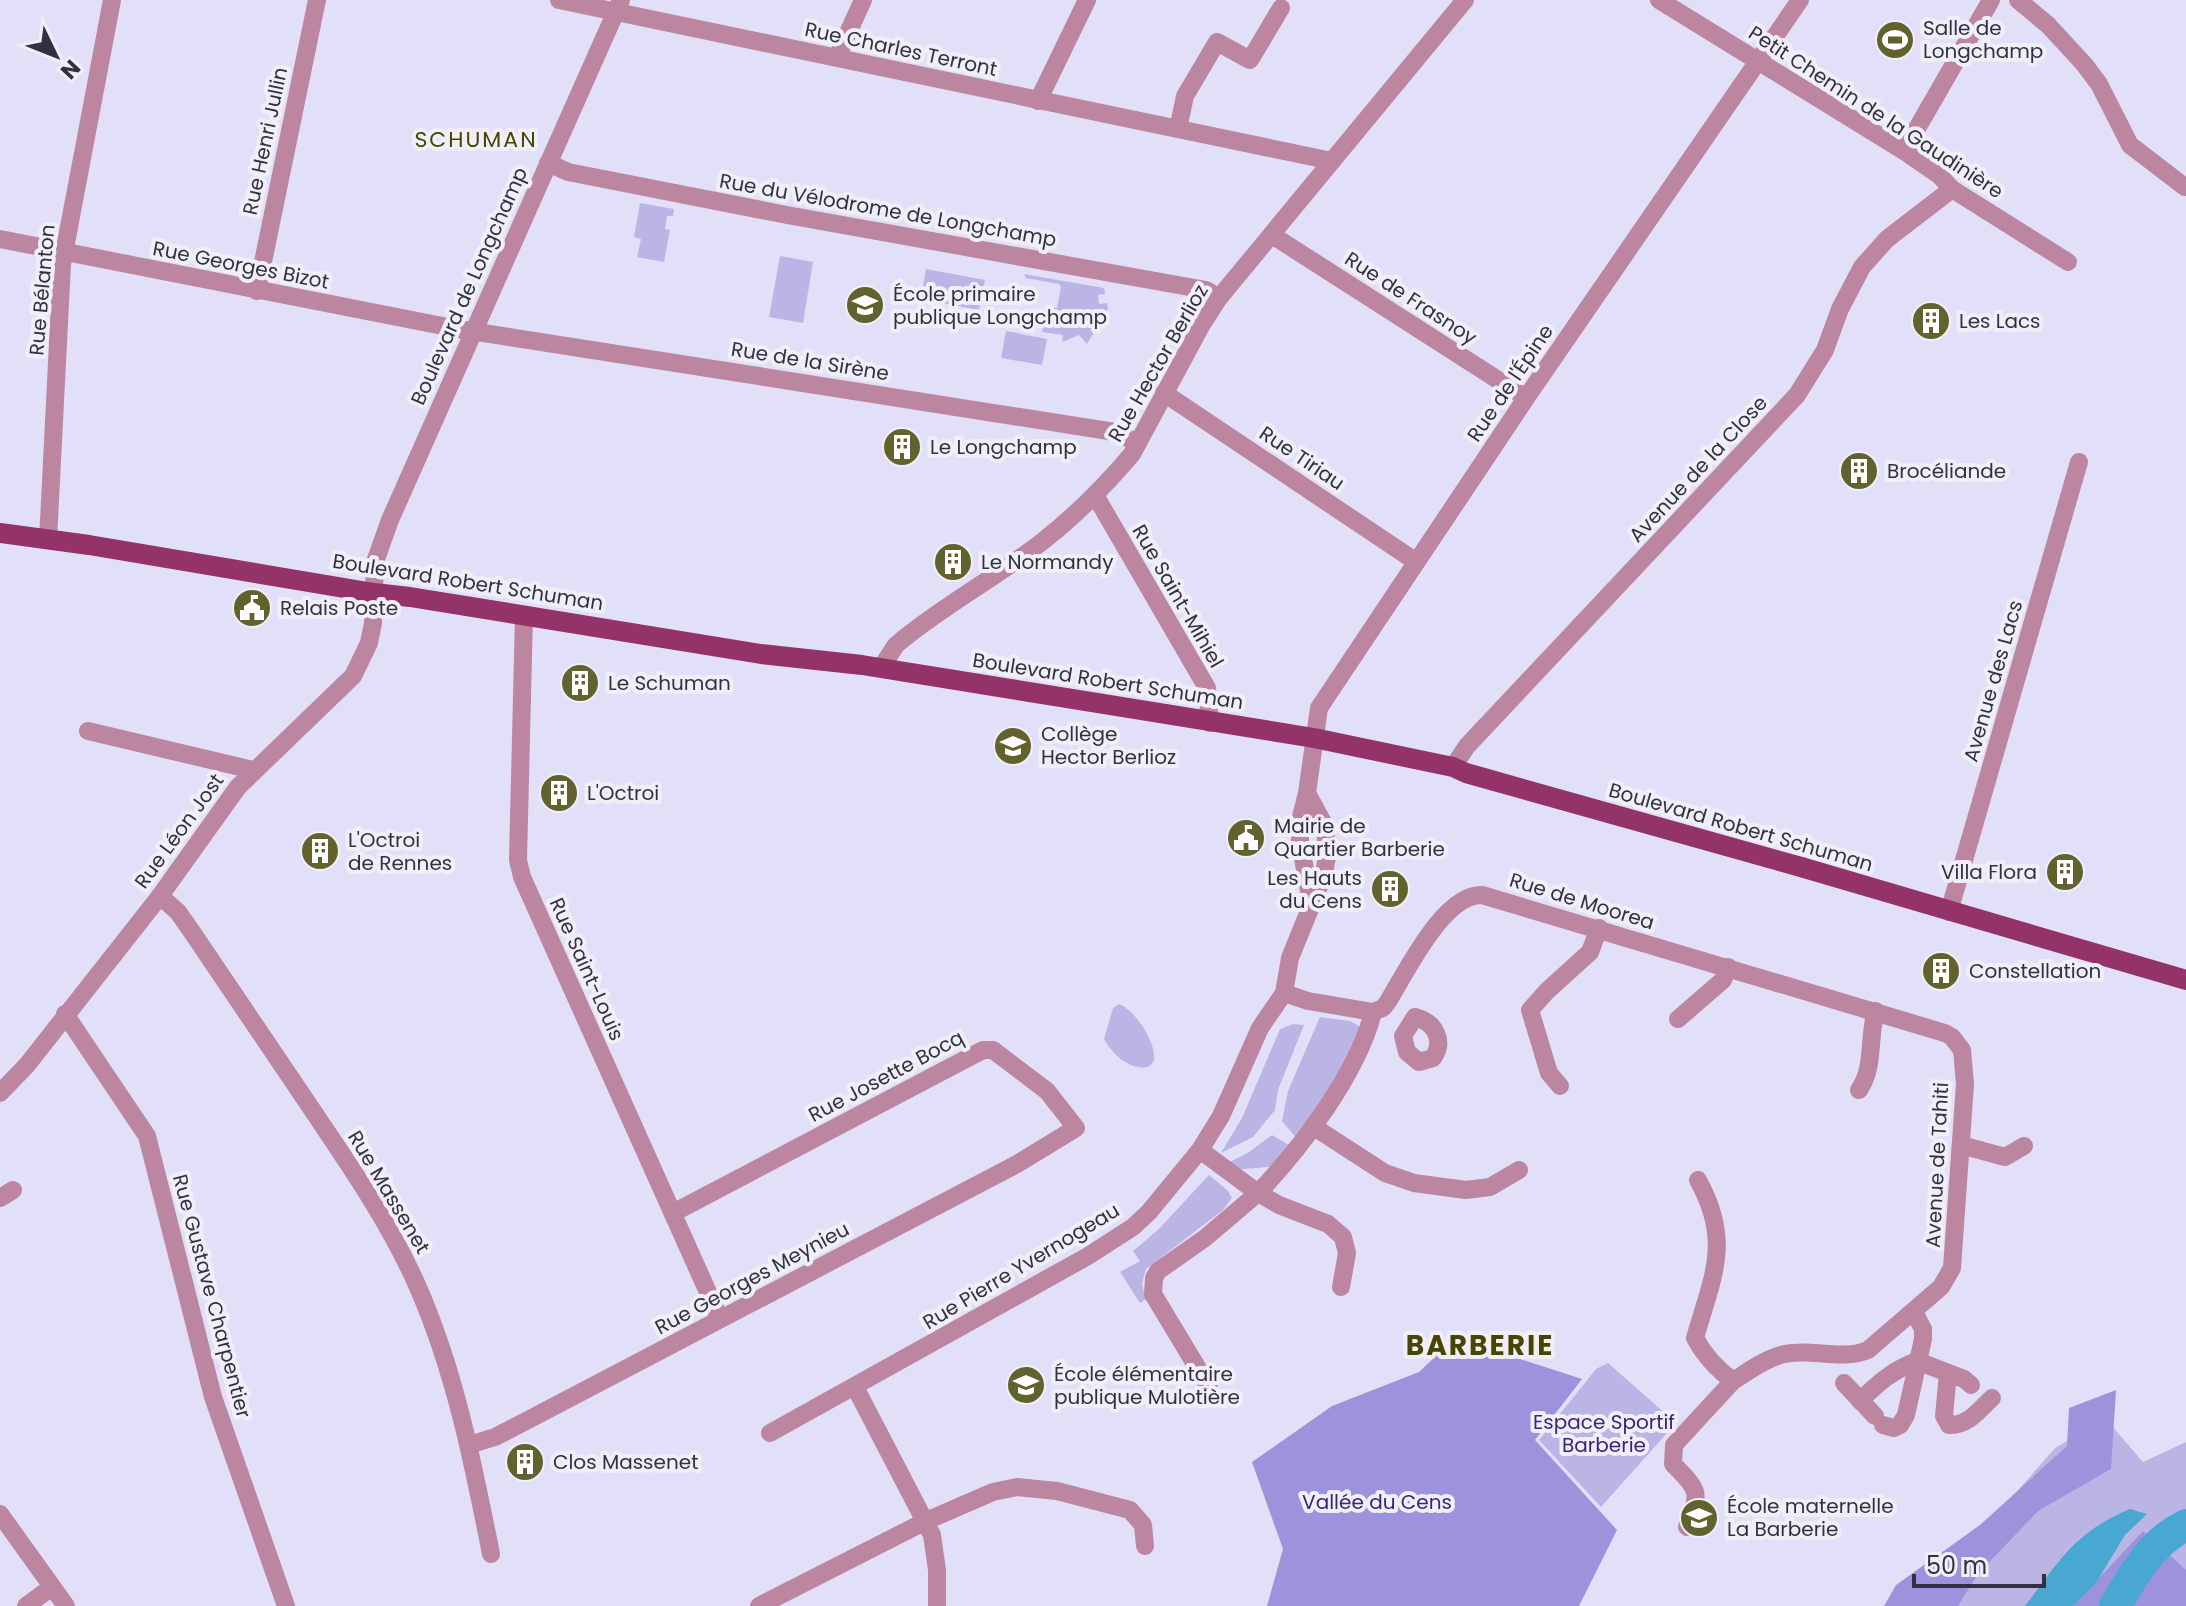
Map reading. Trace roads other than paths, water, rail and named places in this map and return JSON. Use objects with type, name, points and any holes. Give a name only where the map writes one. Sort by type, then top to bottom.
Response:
[{"type":"main road","name":"Boulevard Robert Schuman","points":[[0,533],[761,654],[881,668],[1314,738],[1453,767],[2186,980]]},
{"type":"street","name":"Rue Bélanton","points":[[48,540],[64,252],[112,0]]},
{"type":"street","name":"Rue Henri Jullin","points":[[257,291],[317,0]]},
{"type":"street","name":"Rue Charles Terront","points":[[559,0],[618,6],[1038,101],[1332,161]]},
{"type":"street","points":[[837,57],[863,0]]},
{"type":"street","points":[[1038,101],[1087,0]]},
{"type":"street","name":"Rue Hector Berlioz","points":[[881,668],[896,645],[910,633],[1042,541],[1095,495],[1132,454],[1219,298],[1465,0]]},
{"type":"street","name":"Petit Chemin de la Gaudinière","points":[[1659,0],[1904,151],[1939,175],[1952,189],[2068,262]]},
{"type":"street","name":"Rue de l'Épine","points":[[1314,738],[1319,708],[1415,561],[1800,0]]},
{"type":"street","points":[[1904,151],[1991,0]]},
{"type":"street","points":[[2018,0],[2048,25],[2084,64],[2099,84],[2130,145],[2185,187]]},
{"type":"street","name":"Boulevard de Longchamp","points":[[374,593],[375,562],[390,520],[618,6]]},
{"type":"street","points":[[1178,129],[1185,96],[1217,42],[1250,60],[1281,8]]},
{"type":"street","name":"Rue du Vélodrome de Longchamp","points":[[548,163],[568,172],[787,215],[1206,290],[1219,298]]},
{"type":"street","name":"Avenue de la Close","points":[[1453,767],[1467,746],[1797,395],[1825,350],[1849,291],[1874,252],[1952,189]]},
{"type":"street","name":"Rue de Frasnoy","points":[[1272,235],[1526,398]]},
{"type":"street","name":"Rue Georges Bizot","points":[[0,239],[474,331]]},
{"type":"street","name":"Rue de la Sirène","points":[[474,331],[1099,429],[1115,432],[1138,443]]},
{"type":"street","name":"Rue Tiriau","points":[[1164,393],[1415,561]]},
{"type":"street","name":"Avenue des Lacs","points":[[1949,912],[2079,462]]},
{"type":"street","name":"Rue Saint-Mihiel","points":[[1095,495],[1207,688],[1210,723]]},
{"type":"street","name":"Rue Léon Jost","points":[[0,1093],[27,1065],[160,896],[228,798],[253,770],[353,676],[369,643],[374,593]]},
{"type":"street","name":"Rue Saint-Louis","points":[[524,615],[520,869],[720,1319]]},
{"type":"street","points":[[88,731],[253,770]]},
{"type":"street","points":[[1311,902],[1300,842],[1300,821],[1314,738]]},
{"type":"street","name":"Rue Pierre Yvernogeau","points":[[770,1433],[1088,1256],[1133,1227],[1166,1193],[1200,1150],[1221,1116],[1260,1028],[1284,993],[1290,958],[1324,874],[1328,846],[1320,814],[1307,793]]},
{"type":"street","name":"Rue Massenet","points":[[160,896],[178,912],[192,932],[382,1215],[418,1287],[450,1375],[469,1445],[491,1554]]},
{"type":"street","name":"Rue de Moorea","points":[[1209,1387],[1153,1294],[1154,1278],[1158,1271],[1205,1238],[1258,1193],[1299,1149],[1368,1034],[1380,1008],[1440,919],[1453,906],[1469,897],[1489,896],[1876,1011]]},
{"type":"street","points":[[1560,1086],[1549,1073],[1530,1010],[1590,952],[1599,928]]},
{"type":"street","points":[[1678,1019],[1723,980],[1728,967]]},
{"type":"street","points":[[1284,993],[1308,1001],[1380,1008],[1408,1025]]},
{"type":"street","points":[[1859,1090],[1868,1072],[1870,1035],[1876,1011]]},
{"type":"street","name":"Avenue de Tahiti","points":[[1687,1527],[1697,1502],[1694,1486],[1673,1464],[1674,1445],[1733,1381],[1785,1353],[1861,1353],[1876,1345],[1941,1287],[1952,1268],[1965,1084],[1962,1050],[1945,1033],[1876,1011]]},
{"type":"street","name":"Rue Gustave Charpentier","points":[[65,1014],[147,1136],[213,1397],[286,1606]]},
{"type":"street","name":"Rue Josette Bocq","points":[[673,1213],[983,1050],[993,1050],[1047,1091],[1068,1115],[1076,1128],[1052,1143]]},
{"type":"street","points":[[1314,1127],[1385,1173],[1414,1183],[1466,1190],[1490,1187],[1519,1170]]},
{"type":"street","name":"Rue Georges Meynieu","points":[[469,1445],[495,1437],[1052,1143]]},
{"type":"street","points":[[1961,1145],[2005,1157],[2024,1146]]},
{"type":"street","points":[[1200,1150],[1258,1193],[1336,1230],[1347,1245],[1341,1287]]},
{"type":"street","points":[[1698,1180],[1711,1204],[1718,1246],[1717,1262],[1695,1338],[1702,1351],[1733,1381]]},
{"type":"street","points":[[1844,1383],[1886,1422],[1906,1415],[1923,1339],[1923,1329],[1914,1312]]},
{"type":"street","points":[[1860,1401],[1883,1379],[1917,1361],[1971,1385]]},
{"type":"street","points":[[1948,1373],[1944,1416],[1949,1425],[1966,1422],[1992,1398]]},
{"type":"street","points":[[855,1387],[932,1535],[937,1606]]},
{"type":"street","points":[[759,1606],[926,1521],[993,1492],[1030,1486],[1130,1510],[1143,1525],[1145,1546]]},
{"type":"street","points":[[0,1514],[66,1606]]},
{"type":"street","points":[[26,1606],[52,1587]]},
{"type":"water","points":[[2130,1509],[2147,1514],[2125,1535],[2096,1583],[2073,1606],[2025,1606],[2070,1549],[2095,1527]]},
{"type":"waterway","points":[[2115,1606],[2153,1550],[2186,1525]]},
{"type":"place","name":"Salle de Longchamp","points":[[1895,40]]},
{"type":"place","name":"École primaire publique Longchamp","points":[[865,305]]},
{"type":"place","name":"Les Lacs","points":[[1931,321]]},
{"type":"place","name":"Le Longchamp","points":[[902,447]]},
{"type":"place","name":"Brocéliande","points":[[1859,471]]},
{"type":"place","name":"Le Normandy","points":[[953,562]]},
{"type":"place","name":"Relais Poste","points":[[252,608]]},
{"type":"place","name":"Le Schuman","points":[[580,683]]},
{"type":"place","name":"Collège Hector Berlioz","points":[[1013,746]]},
{"type":"place","name":"L'Octroi","points":[[559,793]]},
{"type":"place","name":"Mairie de Quartier Barberie","points":[[1246,838]]},
{"type":"place","name":"L'Octroi de Rennes","points":[[320,851]]},
{"type":"place","name":"Villa Flora","points":[[2065,872]]},
{"type":"place","name":"Les Hauts du Cens","points":[[1390,889]]},
{"type":"place","name":"Constellation","points":[[1941,971]]},
{"type":"place","name":"École élémentaire publique Mulotière","points":[[1026,1385]]},
{"type":"place","name":"Clos Massenet","points":[[525,1462]]},
{"type":"place","name":"École maternelle La Barberie","points":[[1699,1518]]},
{"type":"district","name":"SCHUMAN","points":[[476,139]]},
{"type":"district","name":"BARBERIE","points":[[1480,1345]]},
{"type":"park label","name":"Espace Sportif Barberie","points":[[1604,1434]]},
{"type":"park label","name":"Vallée du Cens","points":[[1377,1502]]}]
